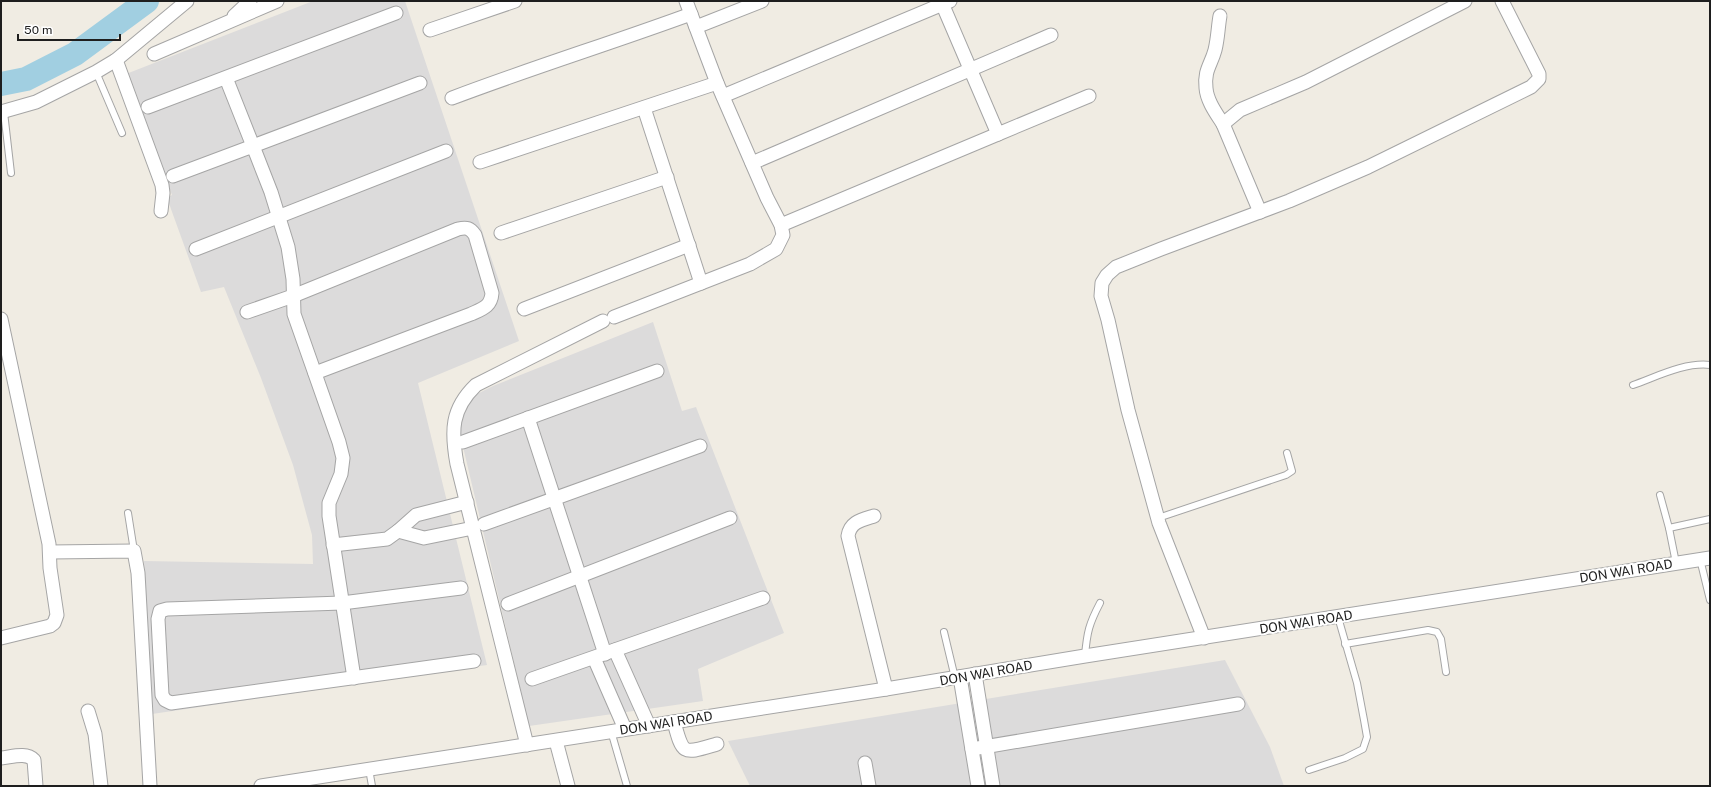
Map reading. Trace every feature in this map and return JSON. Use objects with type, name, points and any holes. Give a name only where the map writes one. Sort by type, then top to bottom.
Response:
[{"type":"street","points":[[2,112],[36,102],[96,72],[116,60],[187,1]]},
{"type":"street","points":[[227,22],[250,1]]},
{"type":"street","points":[[154,54],[277,1]]},
{"type":"street","points":[[430,30],[515,1]]},
{"type":"street","points":[[527,745],[479,526],[467,502],[453,441],[453,430],[457,410],[467,394],[476,385],[513,365],[608,319],[750,264],[776,249],[781,242],[783,235],[780,225],[717,83],[686,1]]},
{"type":"street","points":[[696,27],[762,1]]},
{"type":"street","points":[[1223,124],[1240,110],[1306,82],[1465,1]]},
{"type":"street","points":[[1204,638],[1158,518],[1128,410],[1108,320],[1101,296],[1102,283],[1107,275],[1116,267],[1290,201],[1368,167],[1531,87],[1539,80],[1539,74],[1502,1]]},
{"type":"street","points":[[723,96],[944,2],[998,134]]},
{"type":"street","points":[[148,107],[396,13]]},
{"type":"street","points":[[452,98],[505,78],[625,39],[691,14]]},
{"type":"street","points":[[1220,16],[1218,38],[1214,52],[1205,72],[1206,89],[1211,104],[1223,124],[1260,212]]},
{"type":"street","points":[[752,163],[1051,35]]},
{"type":"street","points":[[116,60],[162,185],[163,193],[161,211]]},
{"type":"street","points":[[226,78],[279,216],[288,247],[293,280],[294,314],[339,442],[343,458],[341,474],[329,503],[329,516],[354,678]]},
{"type":"street","points":[[173,176],[420,83]]},
{"type":"street","points":[[480,162],[717,83]]},
{"type":"street","points":[[780,225],[1089,96]]},
{"type":"street","points":[[644,108],[701,282]]},
{"type":"street","points":[[196,249],[446,151]]},
{"type":"street","points":[[501,233],[667,177]]},
{"type":"street","points":[[247,312],[293,296],[458,228],[471,229],[475,235],[492,294],[489,305],[472,314],[315,373]]},
{"type":"street","points":[[524,309],[690,246]]},
{"type":"street","points":[[1,319],[4,352],[50,552],[50,568],[57,615],[54,623],[50,626],[1,638]]},
{"type":"street","points":[[463,442],[657,371]]},
{"type":"street","points":[[528,418],[604,654],[625,729]]},
{"type":"street","points":[[398,531],[424,538],[479,526],[700,446]]},
{"type":"street","points":[[333,545],[387,539],[416,515],[467,502]]},
{"type":"street","points":[[874,516],[853,524],[849,529],[848,536],[886,689]]},
{"type":"street","points":[[508,604],[730,518]]},
{"type":"street","points":[[50,552],[134,551],[138,573],[150,786]]},
{"type":"street","name":"DON WAI ROAD","points":[[261,786],[958,678],[1085,656],[1705,559]]},
{"type":"street","points":[[461,588],[342,603],[167,609],[160,611],[158,619],[162,695],[165,700],[171,703],[474,662]]},
{"type":"street","points":[[532,679],[763,598]]},
{"type":"street","points":[[604,654],[649,726]]},
{"type":"street","points":[[975,674],[993,786]]},
{"type":"street","points":[[958,678],[978,786]]},
{"type":"street","points":[[972,749],[1238,704]]},
{"type":"street","points":[[88,711],[95,734],[101,786]]},
{"type":"street","points":[[674,722],[680,745],[686,750],[695,751],[717,744]]},
{"type":"street","points":[[556,741],[568,786]]},
{"type":"street","points":[[1,758],[24,755],[30,756],[34,760],[36,786]]},
{"type":"street","points":[[865,763],[870,786]]},
{"type":"lane","points":[[96,72],[122,134]]},
{"type":"lane","points":[[2,112],[11,173]]},
{"type":"lane","points":[[1633,386],[1663,374],[1701,364],[1710,365]]},
{"type":"lane","points":[[1158,518],[1292,471],[1287,453]]},
{"type":"lane","points":[[1660,495],[1670,528],[1676,563]]},
{"type":"lane","points":[[128,513],[134,551]]},
{"type":"lane","points":[[1670,528],[1710,520]]},
{"type":"lane","points":[[1705,559],[1710,600]]},
{"type":"lane","points":[[1085,656],[1087,632],[1091,620],[1100,603]]},
{"type":"lane","points":[[1309,770],[1345,758],[1363,749],[1367,737],[1357,684],[1338,617]]},
{"type":"lane","points":[[1345,644],[1428,630],[1437,632],[1441,639],[1446,672]]},
{"type":"lane","points":[[944,632],[958,678]]},
{"type":"lane","points":[[611,732],[627,786]]},
{"type":"lane","points":[[369,769],[372,786]]},
{"type":"shaded area","points":[[313,1],[405,1],[519,341],[418,383],[487,665],[152,714],[144,561],[313,564],[312,535],[293,465],[261,378],[224,287],[201,292],[167,198],[172,195],[126,74]]},
{"type":"shaded area","points":[[653,322],[682,411],[696,407],[784,633],[698,669],[703,701],[529,726],[460,434],[461,420],[466,408],[477,394],[493,386]]},
{"type":"shaded area","points":[[1225,660],[1270,747],[1284,786],[750,786],[728,741]]},
{"type":"waterway","points":[[1,84],[26,79],[75,54],[147,1]]}]
